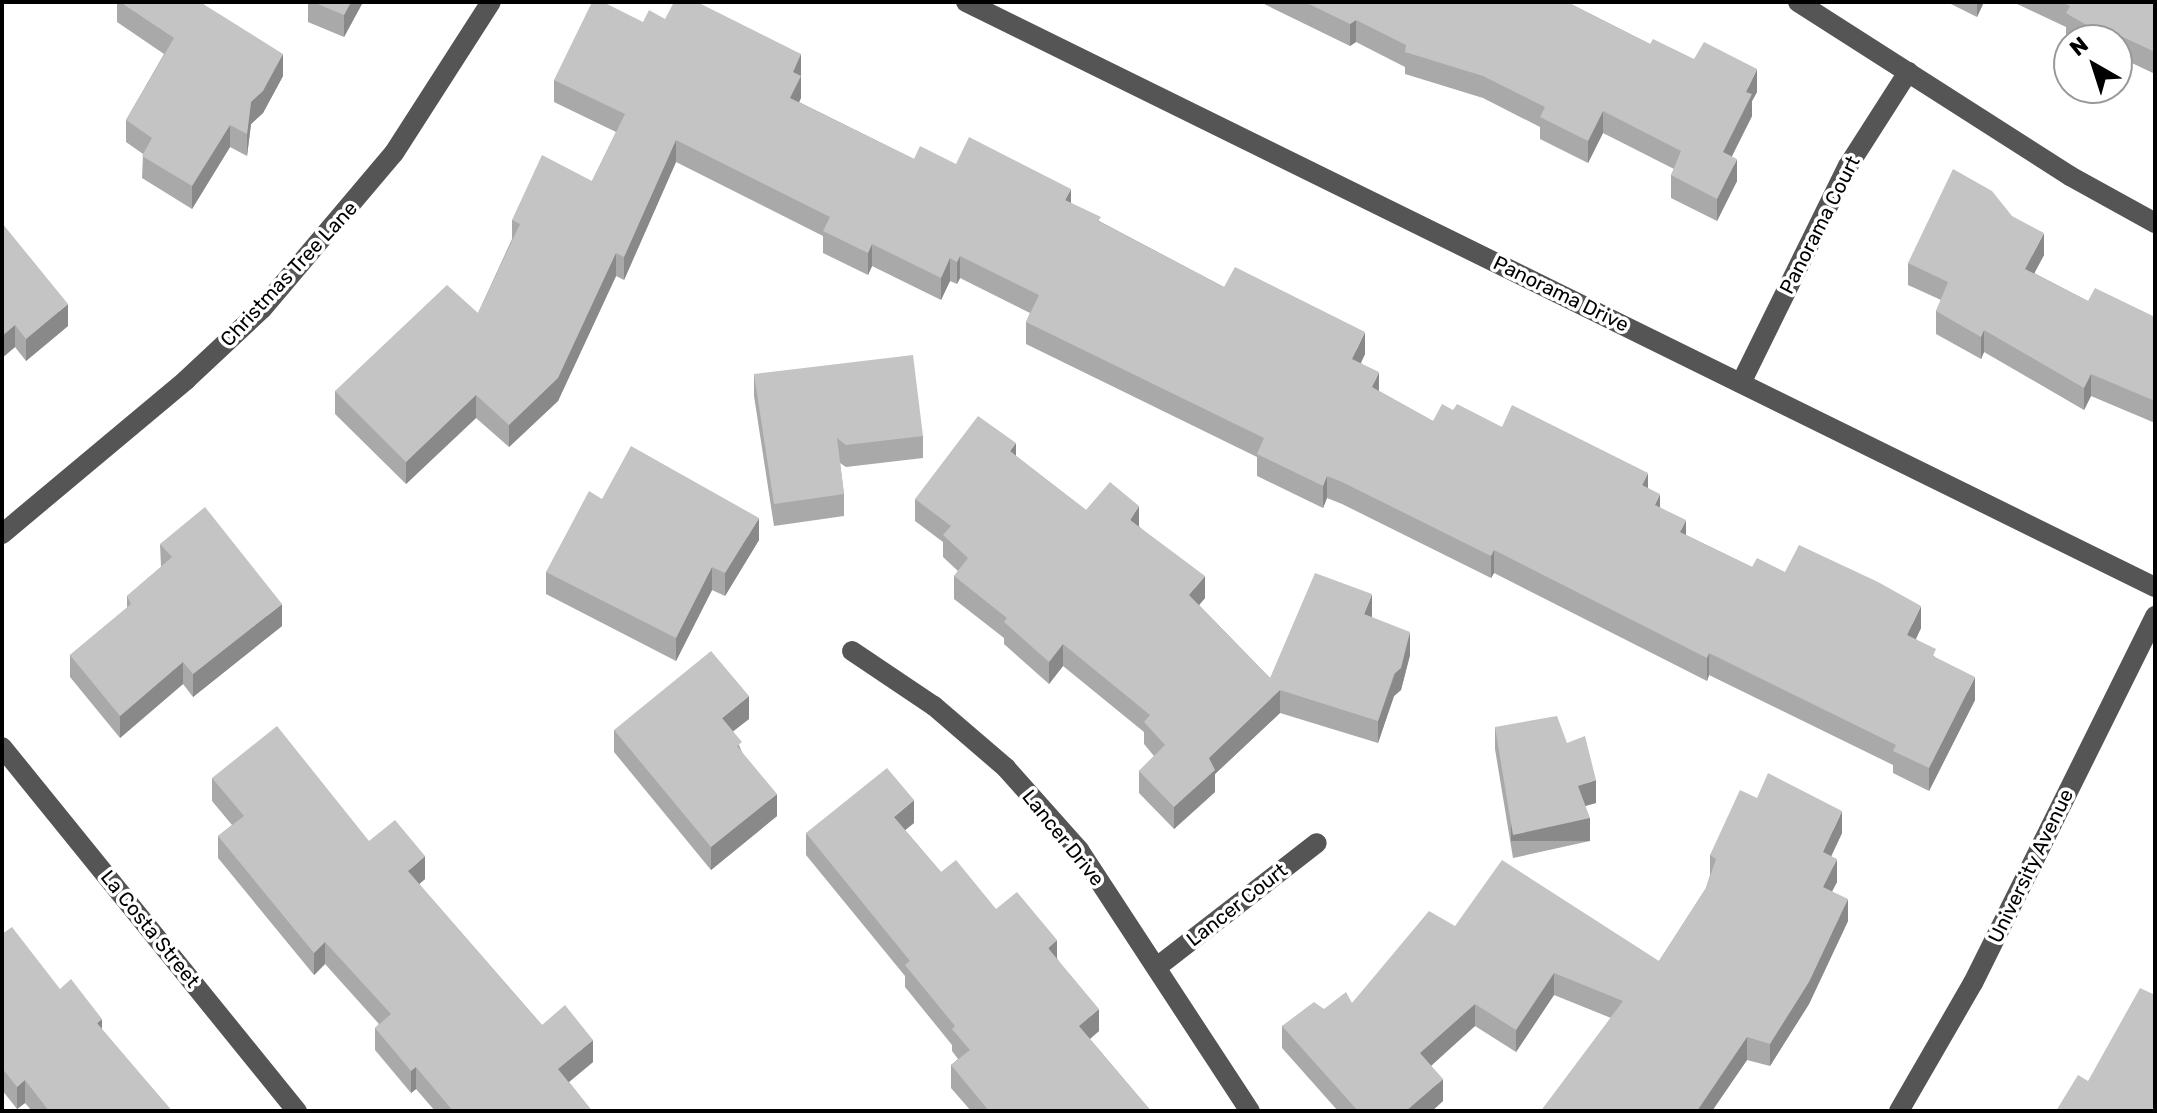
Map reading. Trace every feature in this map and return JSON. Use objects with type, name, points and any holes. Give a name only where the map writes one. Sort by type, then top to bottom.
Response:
[{"type":"street","name":"Christmas Tree Lane","points":[[2,534],[186,380],[262,309],[394,153],[491,2]]},
{"type":"street","name":"Panorama Drive","points":[[966,2],[2155,587]]},
{"type":"street","points":[[1798,2],[2070,176],[2155,223]]},
{"type":"street","name":"Panorama Court","points":[[1741,383],[1848,166],[1908,72]]},
{"type":"street","name":"University Avenue","points":[[1899,1111],[1973,983],[2155,616]]},
{"type":"street","name":"Lancer Drive","points":[[852,651],[934,706],[1006,768],[1079,850],[1250,1111]]},
{"type":"street","name":"La Costa Street","points":[[2,747],[297,1111]]},
{"type":"street","name":"Lancer Court","points":[[1157,967],[1317,843]]},
{"type":"building","points":[[120,2],[200,2],[283,54],[263,91],[251,102],[247,134],[230,125],[192,186],[142,156],[152,138],[126,120],[174,38]]},
{"type":"building","points":[[313,2],[351,2],[344,15]]},
{"type":"building","points":[[592,2],[603,2],[643,22],[649,10],[665,19],[674,2],[697,2],[801,54],[793,72],[801,76],[790,98],[914,159],[920,146],[956,164],[969,137],[1071,189],[1065,200],[1101,217],[1098,221],[1224,287],[1235,267],[1365,332],[1352,359],[1379,372],[1372,387],[1433,421],[1442,404],[1453,410],[1457,404],[1502,427],[1512,405],[1648,473],[1642,485],[1660,494],[1655,505],[1686,520],[1680,532],[1752,567],[1757,558],[1785,572],[1799,545],[1921,606],[1907,635],[1936,649],[1933,656],[1975,677],[1929,768],[1893,751],[1896,745],[1709,653],[1707,658],[1494,550],[1491,556],[1342,482],[1327,476],[1323,486],[1257,454],[1264,438],[1026,322],[1039,295],[960,256],[957,262],[950,258],[941,278],[872,244],[868,253],[823,231],[830,217],[676,140],[624,257],[616,253],[558,378],[509,425],[476,395],[406,462],[335,391],[447,285],[478,313],[520,224],[512,220],[542,155],[592,181],[625,114],[554,80]]},
{"type":"building","points":[[1305,2],[1567,2],[1650,44],[1653,39],[1694,59],[1704,42],[1757,69],[1746,92],[1752,94],[1723,152],[1737,159],[1717,199],[1671,175],[1681,151],[1603,111],[1588,141],[1540,117],[1545,107],[1483,76],[1405,52],[1406,45],[1356,20],[1350,24]]},
{"type":"building","points":[[2061,2],[2155,2],[2155,52],[2133,42],[2133,24],[2085,24],[2066,13],[2070,6]]},
{"type":"building","points":[[1953,169],[1992,191],[2012,216],[2044,233],[2025,269],[2088,301],[2095,288],[2155,317],[2155,401],[2091,374],[2084,388],[1984,330],[1981,337],[1936,311],[1948,282],[1908,263]]},
{"type":"building","points":[[2,223],[68,304],[26,339],[15,325],[2,336]]},
{"type":"building","points":[[913,355],[923,436],[846,445],[837,438],[844,494],[774,504],[754,374]]},
{"type":"building","points":[[978,416],[1016,443],[1010,451],[1086,510],[1110,482],[1139,506],[1130,520],[1205,576],[1189,595],[1270,678],[1315,573],[1372,594],[1364,614],[1410,632],[1401,668],[1394,674],[1378,721],[1280,690],[1209,758],[1215,770],[1174,807],[1139,771],[1165,745],[1144,722],[1150,715],[1063,644],[1049,662],[1004,622],[1007,618],[954,576],[968,558],[943,535],[951,526],[915,499]]},
{"type":"building","points":[[631,446],[759,518],[725,573],[712,567],[676,638],[546,572],[589,491],[602,499]]},
{"type":"building","points":[[205,507],[282,604],[193,674],[183,662],[120,716],[70,655],[131,604],[127,596],[172,557],[160,544]]},
{"type":"building","points":[[711,651],[749,696],[722,718],[742,742],[737,746],[777,794],[711,847],[614,730]]},
{"type":"building","points":[[1557,716],[1567,743],[1585,736],[1596,780],[1578,786],[1590,818],[1513,835],[1495,727]]},
{"type":"building","points":[[277,726],[369,841],[395,820],[425,856],[408,871],[542,1025],[565,1005],[593,1040],[558,1069],[592,1111],[453,1111],[416,1067],[411,1071],[375,1028],[391,1014],[325,942],[314,953],[218,836],[244,816],[212,778]]},
{"type":"building","points":[[887,768],[914,800],[894,817],[941,872],[956,860],[996,909],[1017,892],[1057,940],[1048,948],[1099,1009],[1079,1026],[1151,1111],[989,1111],[951,1065],[970,1050],[952,1029],[955,1026],[905,965],[910,961],[806,833]]},
{"type":"building","points":[[1768,773],[1842,811],[1823,852],[1837,859],[1823,887],[1848,899],[1809,982],[1770,1044],[1747,1037],[1697,1111],[1541,1111],[1623,1001],[1554,973],[1516,1030],[1475,1004],[1420,1053],[1443,1079],[1406,1111],[1358,1111],[1282,1026],[1314,1002],[1324,1009],[1346,992],[1352,1003],[1429,911],[1455,926],[1502,860],[1659,961],[1706,888],[1716,859],[1710,855],[1740,790],[1757,798]]},
{"type":"building","points":[[12,927],[60,989],[71,979],[102,1019],[97,1023],[172,1111],[49,1111],[25,1080],[17,1087],[2,1068],[2,934]]},
{"type":"building","points":[[2140,988],[2155,995],[2155,1105],[2151,1111],[2056,1111],[2078,1075],[2088,1081]]}]
